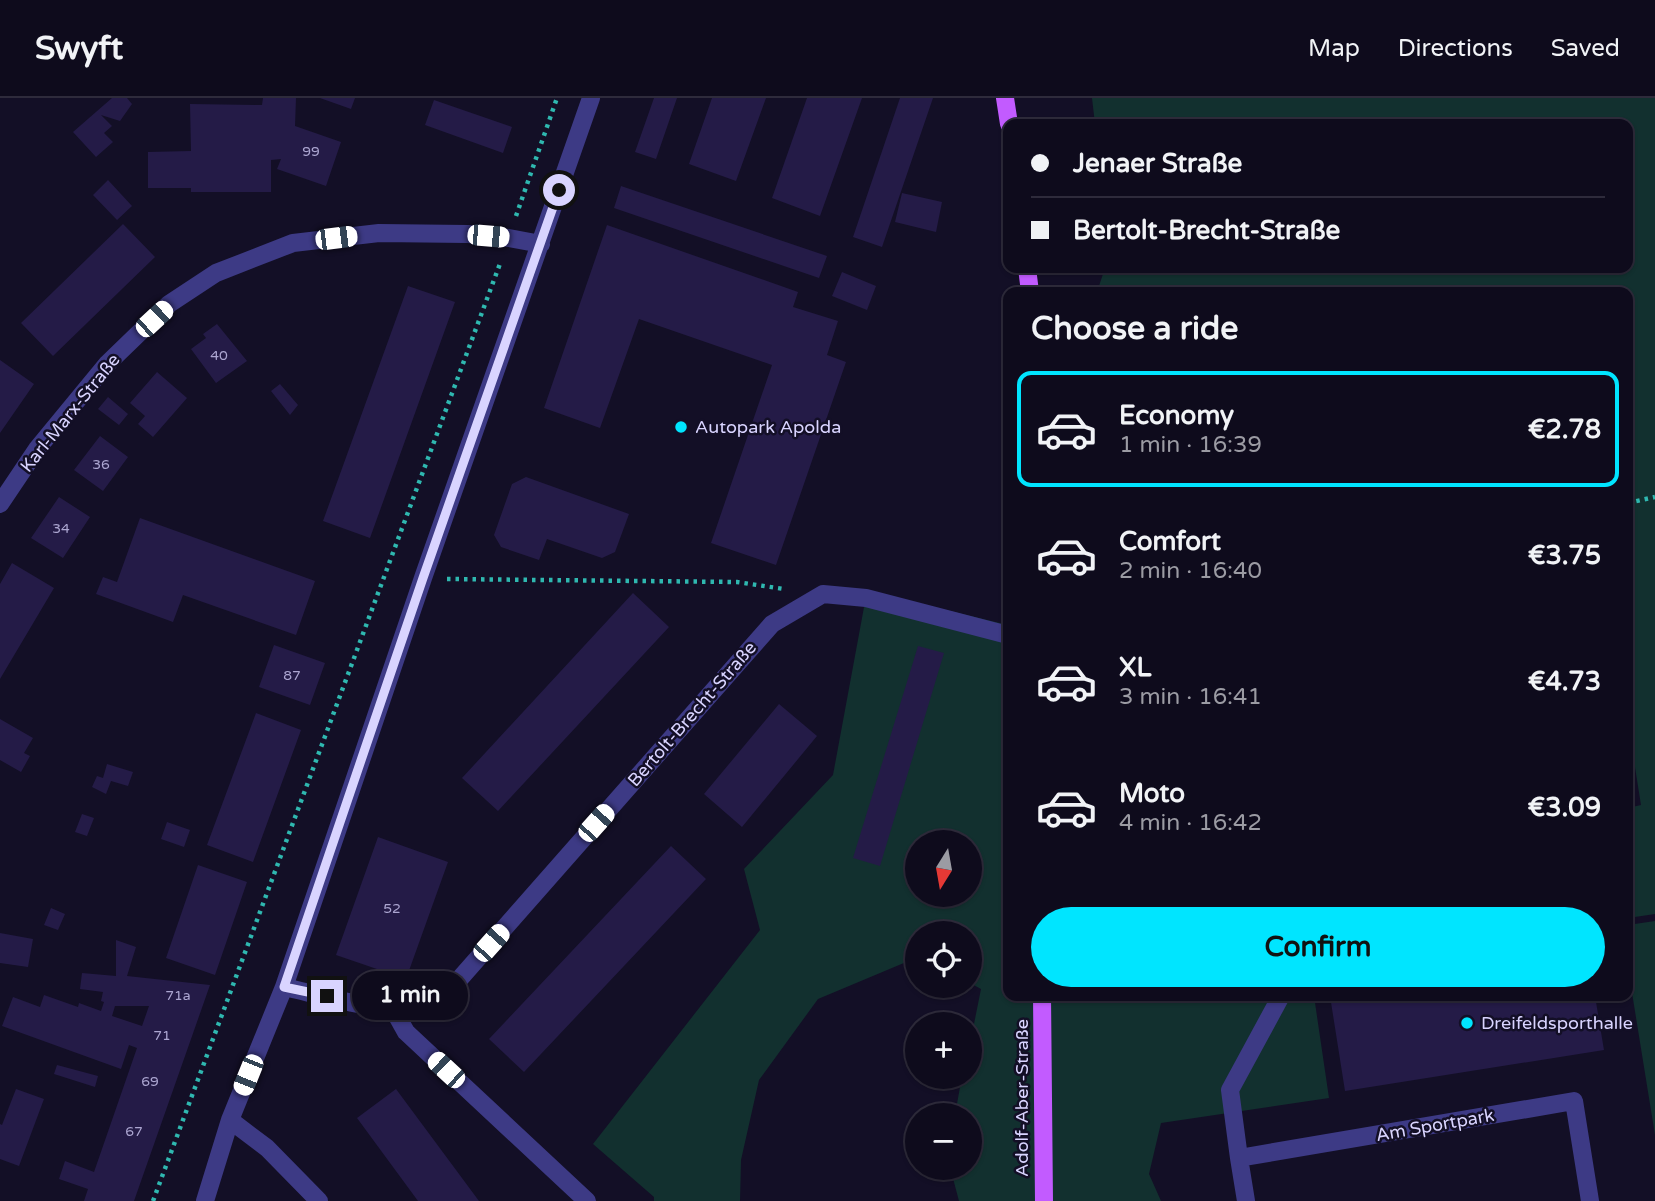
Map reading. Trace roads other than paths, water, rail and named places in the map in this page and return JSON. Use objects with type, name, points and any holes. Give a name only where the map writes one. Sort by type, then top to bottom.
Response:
[{"type":"main road","points":[[1005,98],[1008,119]]},
{"type":"main road","name":"Adolf-Aber-Straße","points":[[1042,1001],[1044,1201]]},
{"type":"street","points":[[205,1201],[230,1120],[284,987],[423,578],[591,98]]},
{"type":"street","name":"Karl-Marx-Straße","points":[[0,505],[37,449],[107,364],[169,304],[216,273],[293,243],[379,233],[468,234],[541,244]]},
{"type":"street","name":"Bertolt-Brecht-Straße","points":[[284,987],[371,1006],[391,1007],[417,1004],[456,983],[772,624],[823,594],[866,598],[1003,634]]},
{"type":"street","points":[[1246,1201],[1230,1090],[1277,1001]]},
{"type":"street","points":[[391,1007],[405,1032],[587,1201]]},
{"type":"street","name":"Am Sportpark","points":[[1239,1158],[1574,1101],[1590,1201]]},
{"type":"street","points":[[230,1120],[267,1148],[319,1201]]},
{"type":"place","name":"Autopark Apolda","points":[[681,427]]},
{"type":"place","name":"Dreifeldsporthalle","points":[[1467,1023]]}]
